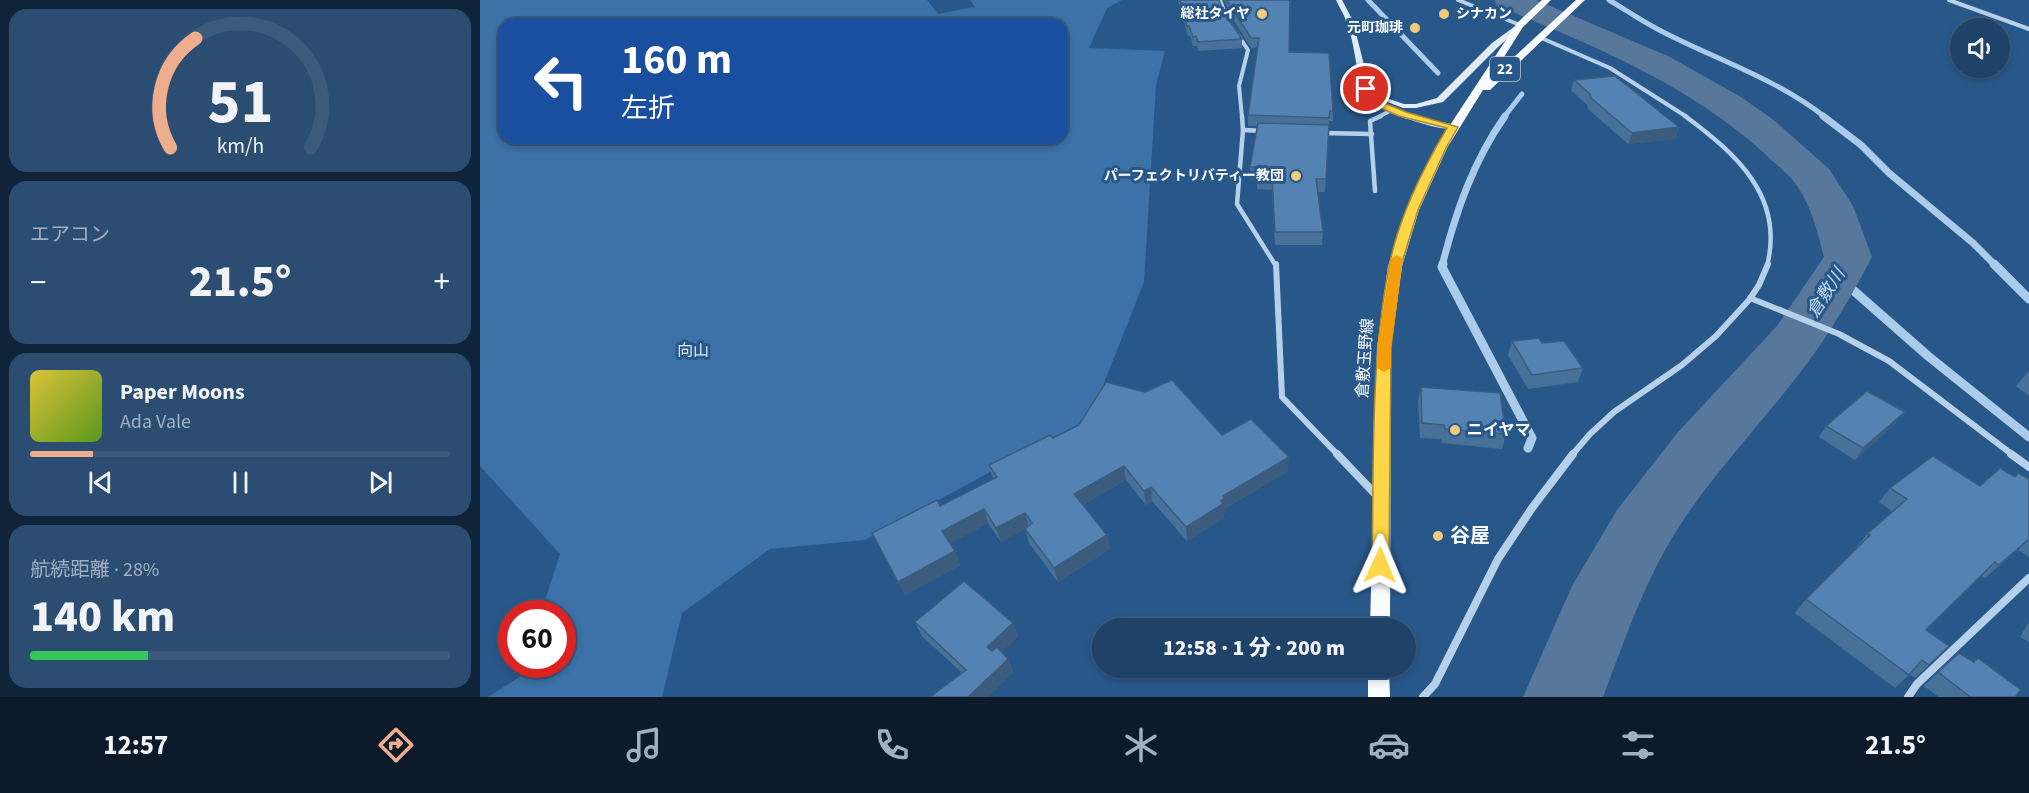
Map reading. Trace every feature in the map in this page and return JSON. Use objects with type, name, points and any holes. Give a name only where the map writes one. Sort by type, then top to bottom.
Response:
[{"type":"main road","name":"倉敷玉野線","points":[[1380,618],[1384,348],[1395,266],[1413,210],[1453,127],[1520,25],[1547,0]]},
{"type":"main road","name":"倉敷玉野線","points":[[1466,106],[1577,3]]},
{"type":"main road","points":[[1379,678],[1379,697]]},
{"type":"street","points":[[1220,0],[1227,18],[1248,50],[1239,86],[1243,130],[1237,204],[1276,264],[1282,397],[1381,501]]},
{"type":"street","points":[[1339,0],[1350,21],[1366,89],[1379,104],[1392,110],[1453,127]]},
{"type":"street","points":[[1366,89],[1403,106],[1425,105],[1440,100],[1495,45],[1520,25],[1458,0]]},
{"type":"street","points":[[1949,0],[2029,29]]},
{"type":"street","points":[[1424,697],[1435,684],[1500,555],[1570,458],[1591,433],[1616,411],[1710,342],[1750,298],[1769,268],[1772,236],[1763,201],[1750,174],[1699,126],[1648,90],[1542,35]]},
{"type":"street","points":[[1375,191],[1370,122],[1392,110]]},
{"type":"street","points":[[1243,130],[1267,131]]},
{"type":"street","points":[[1314,132],[1372,134]]},
{"type":"street","points":[[1750,298],[1887,360],[1932,391],[2029,467]]},
{"type":"street","points":[[1908,697],[1917,684],[2029,578]]},
{"type":"green space","name":"向山","points":[[480,0],[927,0],[938,14],[975,7],[970,0],[1122,0],[1107,8],[1089,48],[1165,51],[1156,85],[1144,282],[1090,418],[865,540],[770,549],[682,613],[662,697],[488,697],[518,678],[576,678],[576,600],[545,600],[560,554],[480,466]]},
{"type":"building","points":[[1180,0],[1219,0],[1223,11],[1242,39],[1198,42],[1187,26]]},
{"type":"building","points":[[1227,0],[1290,0],[1289,52],[1329,53],[1333,111],[1330,111],[1329,118],[1248,115],[1259,38],[1251,38]]},
{"type":"building","points":[[1615,76],[1679,127],[1632,133],[1591,98],[1590,94],[1574,80]]},
{"type":"building","points":[[1258,123],[1329,125],[1326,179],[1316,179],[1323,232],[1275,232],[1272,177],[1257,176],[1258,167],[1250,167]]},
{"type":"building","points":[[1539,338],[1542,343],[1564,341],[1583,368],[1532,375],[1512,341]]},
{"type":"building","points":[[1172,380],[1222,435],[1251,419],[1289,457],[1223,496],[1225,498],[1221,501],[1223,504],[1186,527],[1151,487],[1144,491],[1124,466],[1074,494],[1107,535],[1054,568],[1025,529],[1032,523],[1025,513],[996,528],[984,509],[942,531],[955,551],[898,582],[872,533],[937,500],[940,506],[997,477],[989,465],[1050,435],[1053,438],[1079,425],[1106,382],[1145,392]]},
{"type":"building","points":[[1421,387],[1500,393],[1506,434],[1445,429],[1444,425],[1422,423]]},
{"type":"building","points":[[1867,391],[1905,412],[1863,448],[1826,426]]},
{"type":"building","points":[[1933,456],[1980,486],[2000,468],[2015,477],[2018,473],[2029,479],[2029,539],[1999,565],[1995,562],[1926,630],[1949,646],[1929,665],[1922,660],[1909,675],[1806,599],[1870,535],[1867,534],[1907,499],[1890,488]]},
{"type":"building","points":[[964,581],[1013,623],[987,647],[992,651],[997,647],[1008,659],[968,697],[930,697],[966,670],[915,622]]},
{"type":"building","points":[[1959,653],[1974,662],[1978,658],[2021,690],[2015,697],[1968,697],[1938,672]]},
{"type":"waterway","points":[[1368,0],[1438,73]]},
{"type":"waterway","name":"倉敷川","points":[[1509,0],[1658,64],[1728,105],[1761,129],[1814,178],[1835,216],[1848,257],[1823,300],[1796,339],[1700,449],[1641,530],[1598,610],[1563,697]]},
{"type":"waterway","points":[[1609,0],[1661,31],[1787,91],[1825,117]]},
{"type":"waterway","points":[[1504,117],[1522,94]]},
{"type":"waterway","points":[[1442,266],[1467,188],[1484,151],[1505,116]]},
{"type":"waterway","points":[[1823,116],[1861,145],[1889,173],[1973,243],[2029,299]]},
{"type":"waterway","points":[[1443,264],[1442,267],[1532,438],[1528,448]]},
{"type":"waterway","points":[[1837,276],[1928,356],[2029,437]]},
{"type":"slow traffic","points":[[1384,368],[1384,348],[1397,259]]},
{"type":"place","name":"総社タイヤ","points":[[1262,14]]},
{"type":"place","name":"シナカン","points":[[1444,14]]},
{"type":"place","name":"元町珈琲","points":[[1415,28]]},
{"type":"place","name":"パーフェクトリバティー教団","points":[[1296,176]]},
{"type":"place","name":"ニイヤマ","points":[[1455,430]]},
{"type":"place","name":"谷屋","points":[[1438,536]]},
{"type":"route","points":[[1366,89],[1379,104],[1402,114],[1453,127],[1413,210],[1395,266],[1384,348],[1380,565]]}]
